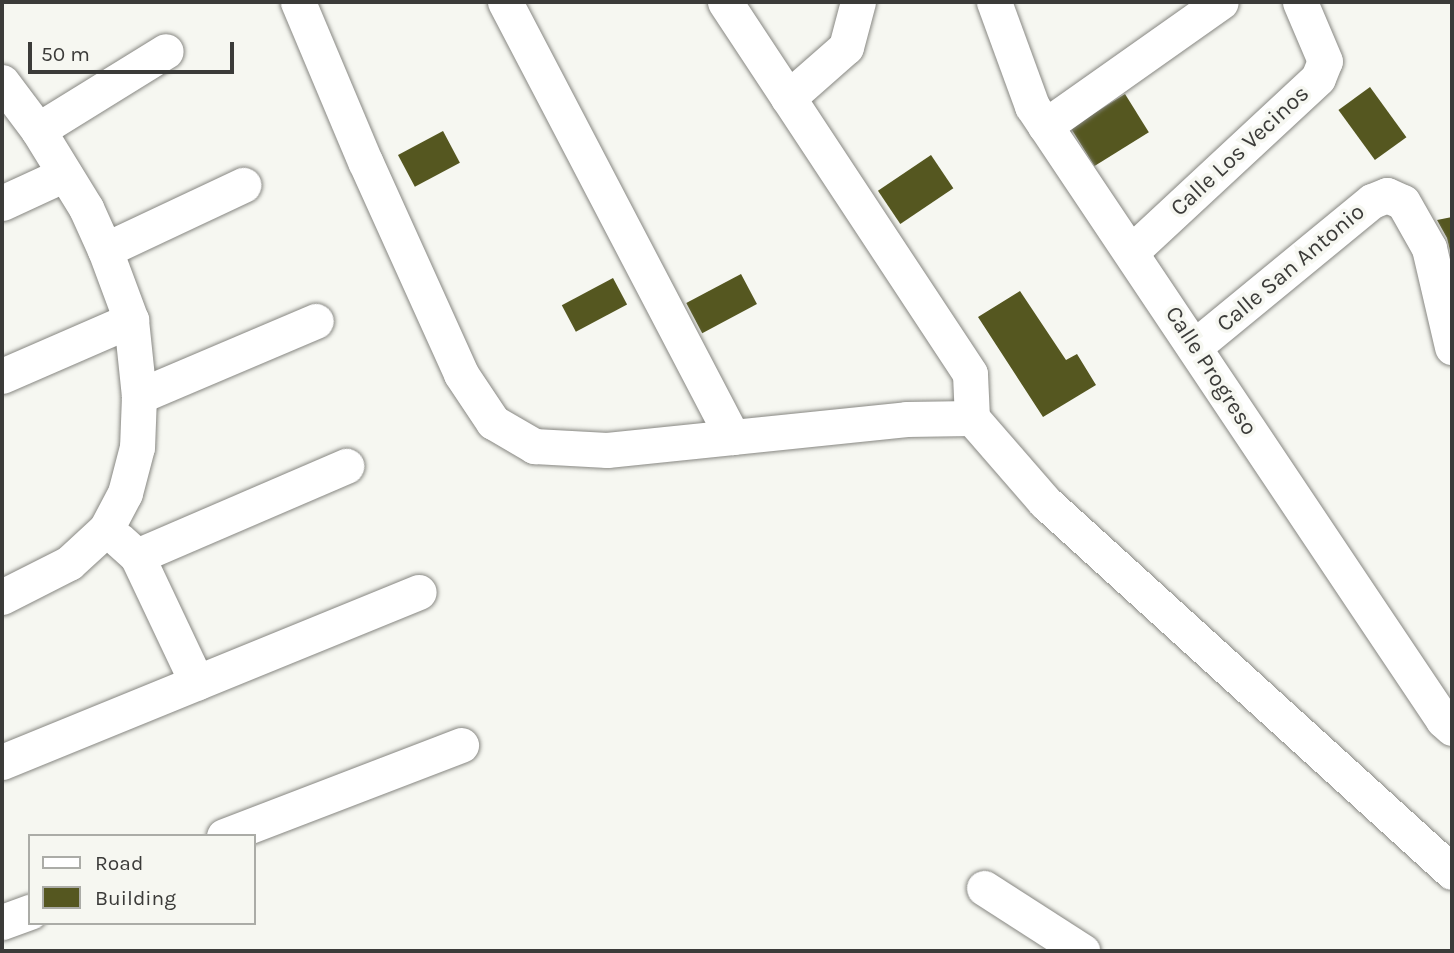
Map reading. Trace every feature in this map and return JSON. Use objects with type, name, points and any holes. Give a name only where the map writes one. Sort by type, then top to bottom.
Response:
[{"type":"street","points":[[299,2],[365,160],[461,374],[492,422],[534,446],[607,450],[906,419],[972,418]]},
{"type":"street","points":[[505,2],[732,437]]},
{"type":"street","points":[[724,2],[971,374],[972,418],[1045,502],[1452,872]]},
{"type":"street","points":[[788,98],[846,47],[858,2]]},
{"type":"street","name":"Calle Progreso","points":[[994,2],[1032,106],[1443,720],[1452,728]]},
{"type":"street","points":[[1045,126],[1221,2]]},
{"type":"street","name":"Calle Los Vecinos","points":[[1131,252],[1318,78],[1325,61],[1300,2]]},
{"type":"street","points":[[38,130],[166,51]]},
{"type":"street","points":[[2,82],[38,130],[86,208],[105,250],[131,320],[139,396],[137,447],[125,493],[106,529],[69,563],[2,597]]},
{"type":"street","points":[[2,203],[65,174]]},
{"type":"street","points":[[105,250],[243,185]]},
{"type":"street","name":"Calle San Antonio","points":[[1195,347],[1372,201],[1387,195],[1402,202],[1429,248],[1452,347]]},
{"type":"street","points":[[2,376],[131,320]]},
{"type":"street","points":[[139,396],[316,321]]},
{"type":"street","points":[[137,556],[346,466]]},
{"type":"street","points":[[106,529],[137,556],[197,682]]},
{"type":"street","points":[[2,762],[419,592]]},
{"type":"street","points":[[229,834],[461,745]]},
{"type":"street","points":[[984,888],[1041,942],[1082,951]]},
{"type":"street","points":[[2,922],[28,913]]},
{"type":"building","points":[[1370,87],[1406,137],[1375,160],[1338,110]]},
{"type":"building","points":[[1125,94],[1149,132],[1095,166],[1071,128]]},
{"type":"building","points":[[443,131],[460,163],[415,187],[398,155]]},
{"type":"building","points":[[931,155],[953,188],[900,224],[878,191]]},
{"type":"building","points":[[1452,217],[1452,259],[1447,238],[1437,220]]},
{"type":"building","points":[[741,274],[757,304],[702,333],[686,303]]},
{"type":"building","points":[[613,278],[627,304],[576,332],[562,305]]},
{"type":"building","points":[[1020,291],[1066,360],[1077,354],[1096,385],[1043,417],[978,317]]}]
